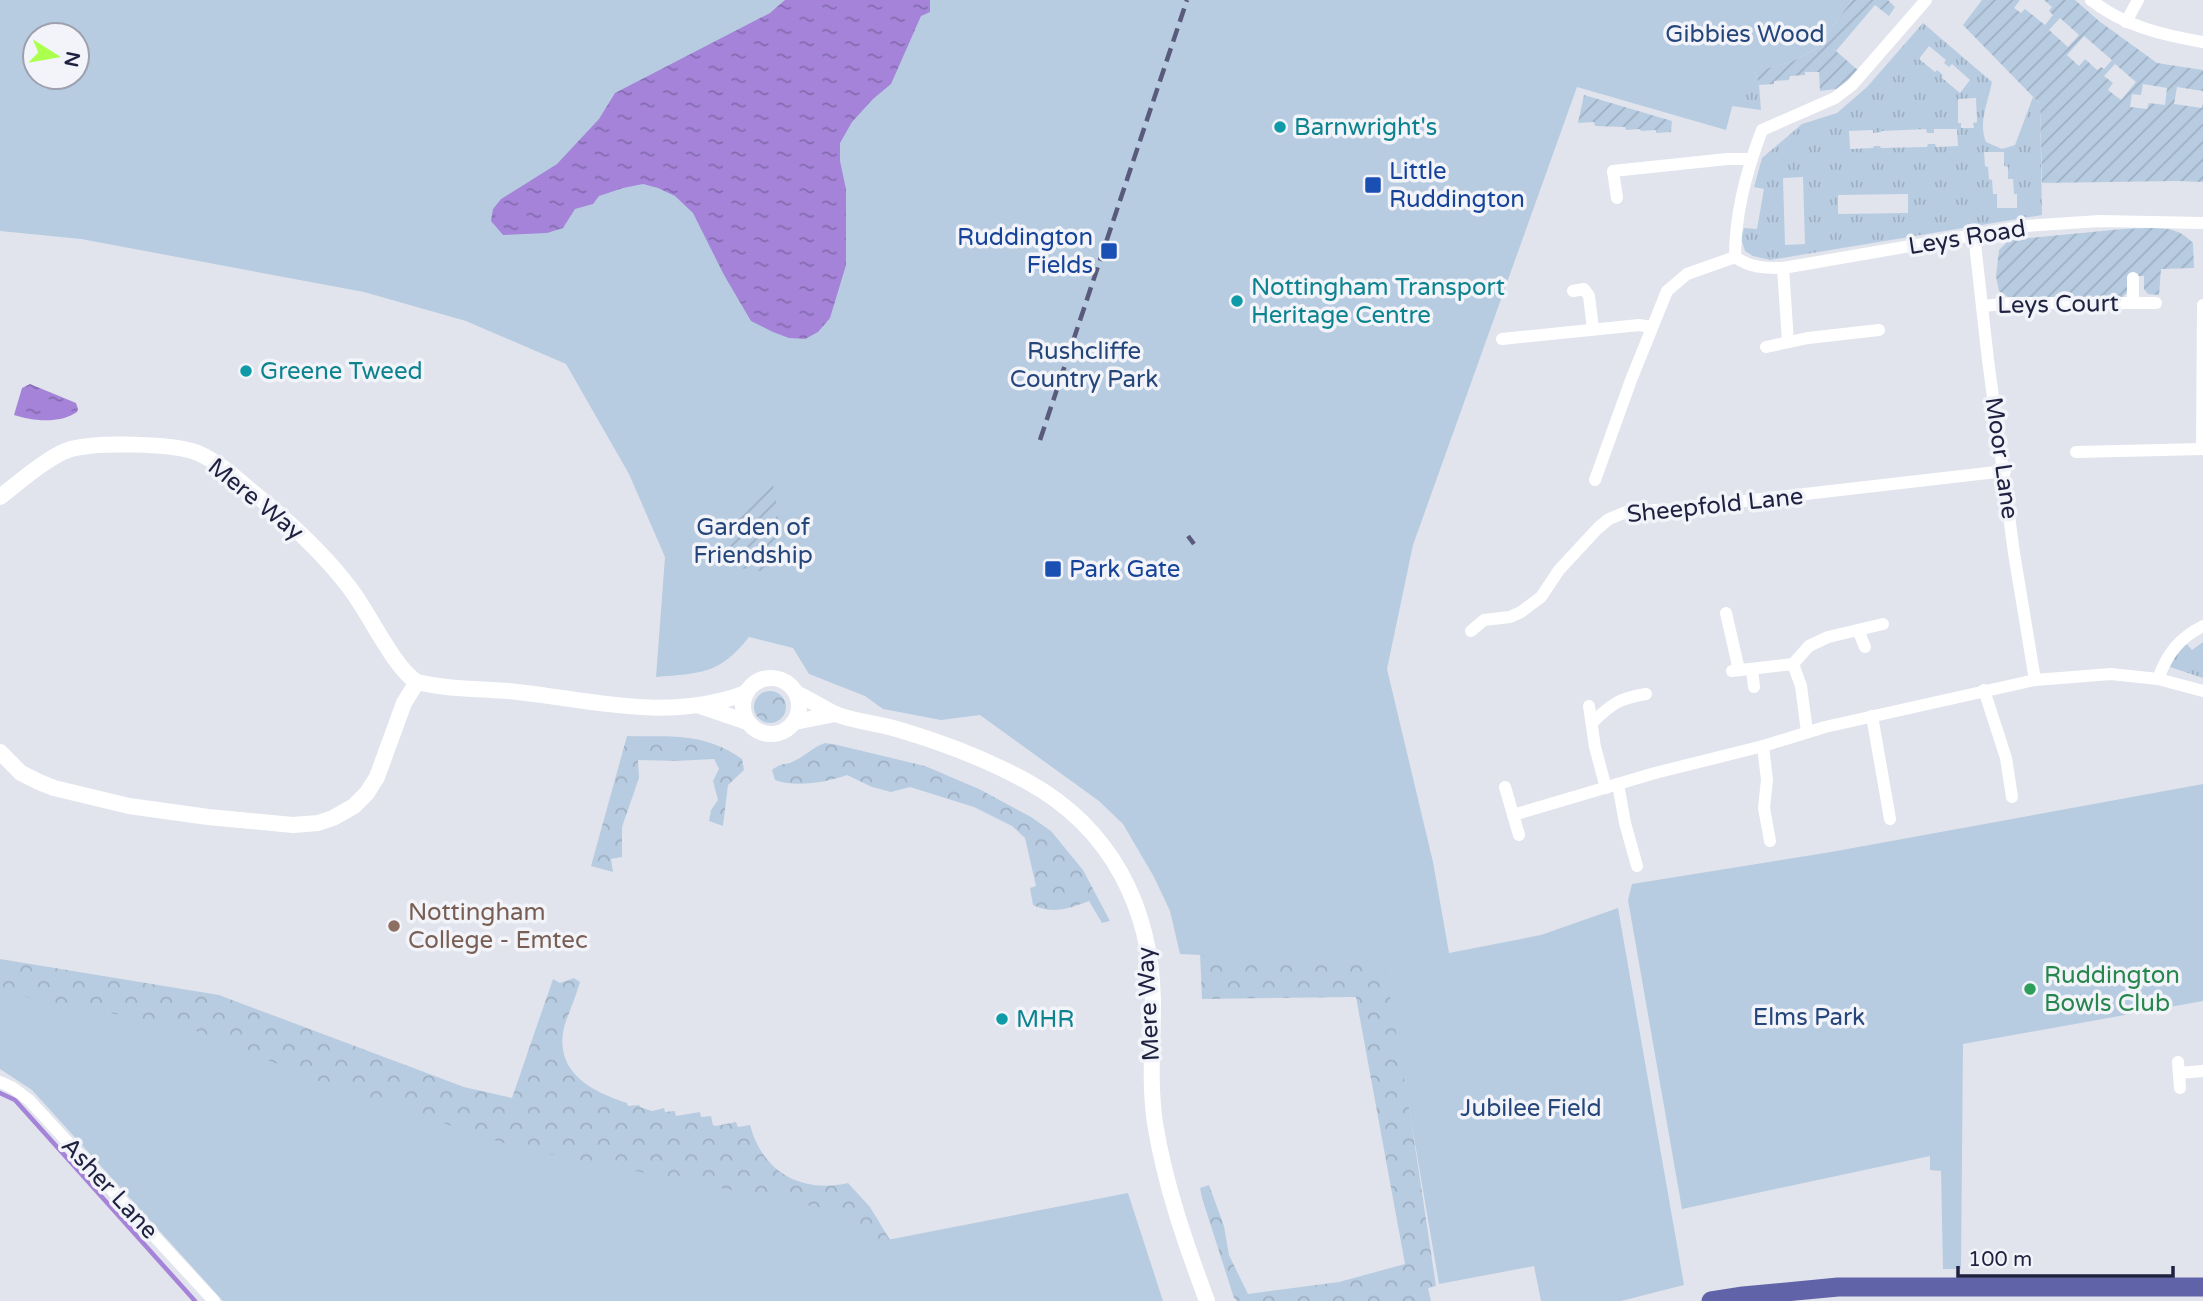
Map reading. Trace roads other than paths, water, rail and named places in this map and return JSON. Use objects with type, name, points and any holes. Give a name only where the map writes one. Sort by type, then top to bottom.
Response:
[{"type":"main road","points":[[1711,1301],[1838,1287],[2203,1287]]},
{"type":"street","points":[[1594,480],[1651,327],[1668,291],[1687,274],[1735,257],[1735,238],[1751,159],[1762,130],[1835,98],[1852,85],[1926,0]]},
{"type":"street","points":[[2091,0],[2126,22],[2168,36],[2203,42]]},
{"type":"street","points":[[2126,22],[2138,0]]},
{"type":"street","points":[[1617,198],[1613,171],[1751,159]]},
{"type":"street","name":"Leys Road","points":[[1735,257],[1756,268],[1783,268],[2025,226],[2100,221],[2203,223]]},
{"type":"street","name":"Moor Lane","points":[[1974,235],[2014,554],[2035,680]]},
{"type":"street","points":[[1783,268],[1788,342]]},
{"type":"street","name":"Leys Court","points":[[2133,278],[2133,303]]},
{"type":"street","points":[[1573,291],[1584,289],[1589,296],[1593,329]]},
{"type":"street","name":"Leys Court","points":[[1982,306],[2016,303],[2156,303]]},
{"type":"street","points":[[2076,452],[2202,449],[2203,305]]},
{"type":"street","points":[[1502,339],[1639,325],[1651,327]]},
{"type":"street","points":[[1766,347],[1808,338],[1879,330]]},
{"type":"street","name":"Mere Way","points":[[0,496],[69,450],[93,446],[157,446],[181,447],[198,453],[218,463],[311,543],[348,585],[402,668],[417,682]]},
{"type":"street","name":"Sheepfold Lane","points":[[1471,631],[1484,620],[1510,617],[1521,612],[1541,597],[1559,570],[1598,528],[1609,519],[1631,510],[1666,510],[2004,471]]},
{"type":"street","points":[[1726,613],[1741,670],[1755,687]]},
{"type":"street","points":[[1741,670],[1793,664],[1809,646],[1828,637],[1883,624]]},
{"type":"street","points":[[2158,679],[2171,649],[2203,626]]},
{"type":"street","points":[[1858,629],[1865,647]]},
{"type":"street","points":[[1793,664],[1801,686],[1807,732]]},
{"type":"street","points":[[1513,816],[1807,732],[2035,680],[2111,674],[2158,679],[2203,691]]},
{"type":"street","points":[[0,752],[21,773],[54,788],[129,806],[221,819],[293,825],[318,823],[333,818],[354,806],[367,793],[377,777],[404,703],[417,682],[442,688],[507,691],[639,708],[699,706],[727,700],[746,693],[755,683],[771,678],[781,679],[790,685],[799,702],[799,712],[787,729],[766,733],[758,731],[747,722],[699,706]]},
{"type":"street","points":[[1984,690],[2006,758],[2012,797]]},
{"type":"street","points":[[746,693],[743,706],[747,722]]},
{"type":"street","name":"Mere Way","points":[[796,693],[835,714],[899,729],[948,746],[1030,783],[1067,808],[1086,826],[1119,868],[1142,923],[1149,950],[1153,1003],[1153,1100],[1167,1184],[1207,1301]]},
{"type":"street","points":[[1592,723],[1611,705],[1626,697],[1646,694]]},
{"type":"street","points":[[1590,706],[1595,747],[1612,786],[1637,866]]},
{"type":"street","name":"Mere Way","points":[[794,722],[835,714]]},
{"type":"street","points":[[1872,716],[1890,819]]},
{"type":"street","points":[[1763,746],[1768,780],[1764,808],[1770,841]]},
{"type":"street","points":[[1505,787],[1519,835]]},
{"type":"street","points":[[2180,1088],[2179,1068],[2203,1071]]},
{"type":"street","name":"Asher Lane","points":[[0,1082],[29,1100],[214,1301]]},
{"type":"water","points":[[785,0],[930,0],[930,12],[921,16],[891,84],[852,122],[840,143],[840,161],[846,189],[846,265],[830,318],[818,332],[805,339],[789,338],[751,321],[693,213],[675,196],[658,188],[643,184],[599,196],[593,204],[575,209],[563,228],[547,233],[503,235],[491,221],[493,209],[501,199],[557,164],[599,119],[615,93],[770,13]]},
{"type":"water","points":[[30,384],[76,403],[77,412],[63,418],[46,420],[14,415],[22,388]]},
{"type":"waterway","points":[[0,1093],[15,1100],[195,1301]]},
{"type":"railway","points":[[1040,440],[1187,0]]},
{"type":"railway","points":[[1188,536],[1194,544]]},
{"type":"place","name":"Barnwright's","points":[[1280,127]]},
{"type":"place","name":"Little Ruddington","points":[[1373,185]]},
{"type":"place","name":"Ruddington Fields","points":[[1109,251]]},
{"type":"place","name":"Nottingham Transport Heritage Centre","points":[[1237,301]]},
{"type":"place","name":"Greene Tweed","points":[[246,371]]},
{"type":"place","name":"Park Gate","points":[[1053,569]]},
{"type":"place","name":"Nottingham College - Emtec","points":[[394,926]]},
{"type":"place","name":"Ruddington Bowls Club","points":[[2030,989]]},
{"type":"place","name":"MHR","points":[[1002,1019]]},
{"type":"park label","name":"Gibbies Wood","points":[[1745,34]]},
{"type":"park label","name":"Rushcliffe Country Park","points":[[1084,365]]},
{"type":"park label","name":"Garden of Friendship","points":[[753,541]]},
{"type":"park label","name":"Elms Park","points":[[1809,1017]]},
{"type":"park label","name":"Jubilee Field","points":[[1531,1108]]}]
